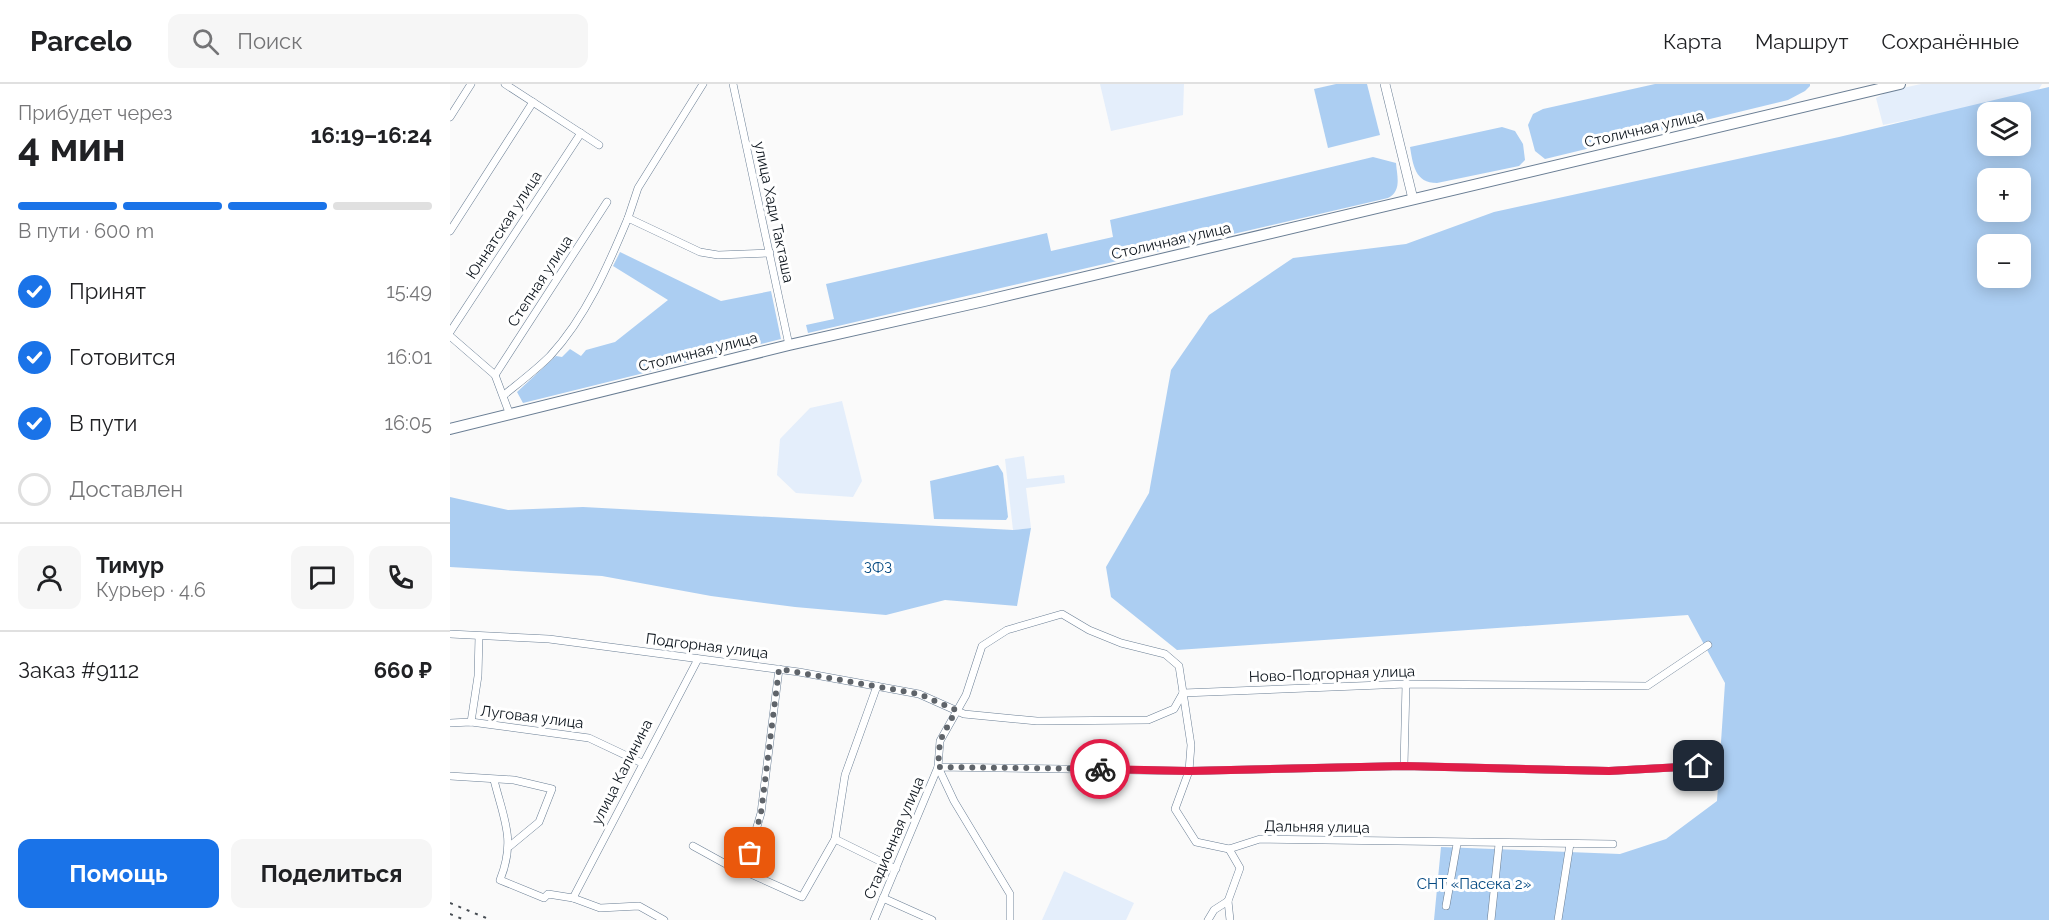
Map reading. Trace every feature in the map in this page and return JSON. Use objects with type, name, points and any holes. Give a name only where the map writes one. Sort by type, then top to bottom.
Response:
[{"type":"main road","name":"Столичная улица","points":[[450,429],[789,345],[1900,84]]},
{"type":"street","points":[[450,117],[471,84]]},
{"type":"street","points":[[505,84],[599,145]]},
{"type":"street","points":[[504,395],[549,357],[568,333],[607,270],[638,188],[703,84]]},
{"type":"street","name":"улица Хади Такташа","points":[[733,84],[789,345]]},
{"type":"street","points":[[1385,84],[1413,200]]},
{"type":"street","points":[[450,231],[533,102]]},
{"type":"street","name":"Юннатская улица","points":[[450,332],[581,133]]},
{"type":"street","name":"Степная улица","points":[[495,375],[607,202]]},
{"type":"street","points":[[628,219],[700,252],[718,255],[770,253]]},
{"type":"street","points":[[450,336],[495,375],[510,415]]},
{"type":"street","name":"Дальняя улица","points":[[1062,614],[1089,630],[1121,644],[1165,654],[1179,666],[1191,745],[1189,771],[1175,809],[1181,823],[1196,842],[1229,849],[1260,839],[1457,844],[1613,844]]},
{"type":"street","name":"Стадионная улица","points":[[874,920],[938,767],[940,741],[966,694],[982,646],[1007,630],[1062,614]]},
{"type":"street","name":"Подгорная улица","points":[[450,634],[549,639],[779,669],[919,694],[956,710]]},
{"type":"street","points":[[471,722],[478,676],[480,636]]},
{"type":"street","name":"Ново-Подгорная улица","points":[[1183,693],[1406,684],[1647,686],[1708,645]]},
{"type":"street","name":"улица Калинина","points":[[573,898],[698,659]]},
{"type":"street","points":[[744,871],[761,813],[779,669]]},
{"type":"street","points":[[1404,766],[1406,684]]},
{"type":"street","points":[[693,846],[733,868],[802,897],[835,839],[845,775],[877,686]]},
{"type":"street","points":[[956,710],[964,714],[1037,721],[1148,720],[1174,709],[1183,693]]},
{"type":"street","name":"Луговая улица","points":[[450,723],[471,722],[589,738],[642,763]]},
{"type":"street","points":[[1010,920],[1010,894],[954,801],[938,767],[1189,771],[1404,766],[1609,771],[1699,766]]},
{"type":"street","points":[[450,776],[531,783],[552,789],[539,822],[510,846]]},
{"type":"street","points":[[494,780],[510,846],[509,859],[500,880],[544,898],[548,894],[573,898],[600,908],[639,906],[664,920]]},
{"type":"street","points":[[835,839],[896,869]]},
{"type":"street","points":[[1446,906],[1457,844]]},
{"type":"street","points":[[1491,920],[1500,844]]},
{"type":"street","points":[[1558,920],[1570,844]]},
{"type":"street","points":[[1229,849],[1240,868],[1228,902],[1230,920]]},
{"type":"street","points":[[884,898],[932,920]]},
{"type":"street","points":[[1208,920],[1214,910],[1228,902]]},
{"type":"shaded area","points":[[1100,84],[1184,84],[1183,115],[1111,131]]},
{"type":"shaded area","points":[[1921,84],[2042,84],[2036,94],[1997,102],[1977,102],[1977,106],[1883,125],[1876,98],[1889,91]]},
{"type":"shaded area","points":[[842,401],[862,481],[853,497],[796,493],[777,475],[780,439],[810,408]]},
{"type":"shaded area","points":[[1024,456],[1027,479],[1064,475],[1065,483],[1026,488],[1031,528],[1013,530],[1005,459]]},
{"type":"shaded area","points":[[1064,871],[1134,903],[1126,920],[1042,920]]},
{"type":"green space","points":[[1336,84],[1367,84],[1380,135],[1328,148],[1314,89]]},
{"type":"green space","points":[[1655,84],[1810,84],[1810,86],[1788,100],[1545,159],[1535,151],[1528,125],[1533,114],[1543,109]]},
{"type":"green space","name":"СНТ «Пасека 2»","points":[[2049,87],[2049,920],[1434,920],[1441,847],[1620,854],[1666,839],[1717,801],[1725,683],[1688,615],[1177,650],[1111,597],[1106,567],[1149,493],[1171,370],[1209,315],[1293,258],[1406,244],[1494,212],[1839,137],[1977,104],[1977,156],[2031,156],[2031,102],[1986,102]]},
{"type":"green space","points":[[1502,127],[1515,131],[1523,144],[1525,160],[1519,166],[1437,183],[1424,180],[1416,172],[1410,147]]},
{"type":"green space","points":[[1373,157],[1396,163],[1397,187],[1388,198],[808,333],[806,325],[834,319],[826,284],[1047,233],[1051,251],[1113,237],[1110,220]]},
{"type":"green space","points":[[620,252],[721,301],[771,291],[781,339],[523,403],[517,392],[556,356],[562,357],[570,349],[581,356],[586,350],[615,342],[668,300],[613,266]]},
{"type":"green space","points":[[998,465],[1003,473],[1008,517],[1006,520],[934,519],[930,481]]},
{"type":"green space","name":"ЗФЗ","points":[[450,497],[508,510],[583,507],[1013,530],[1031,528],[1017,606],[945,600],[886,615],[795,607],[711,596],[602,576],[450,567]]},
{"type":"railway","points":[[450,903],[491,920]]},
{"type":"railway","points":[[450,914],[465,920]]},
{"type":"way so far","points":[[750,853],[761,813],[779,669],[919,694],[956,710],[940,741],[938,767],[1100,769]]},
{"type":"route","points":[[1100,769],[1189,771],[1404,766],[1609,771],[1699,766]]}]
